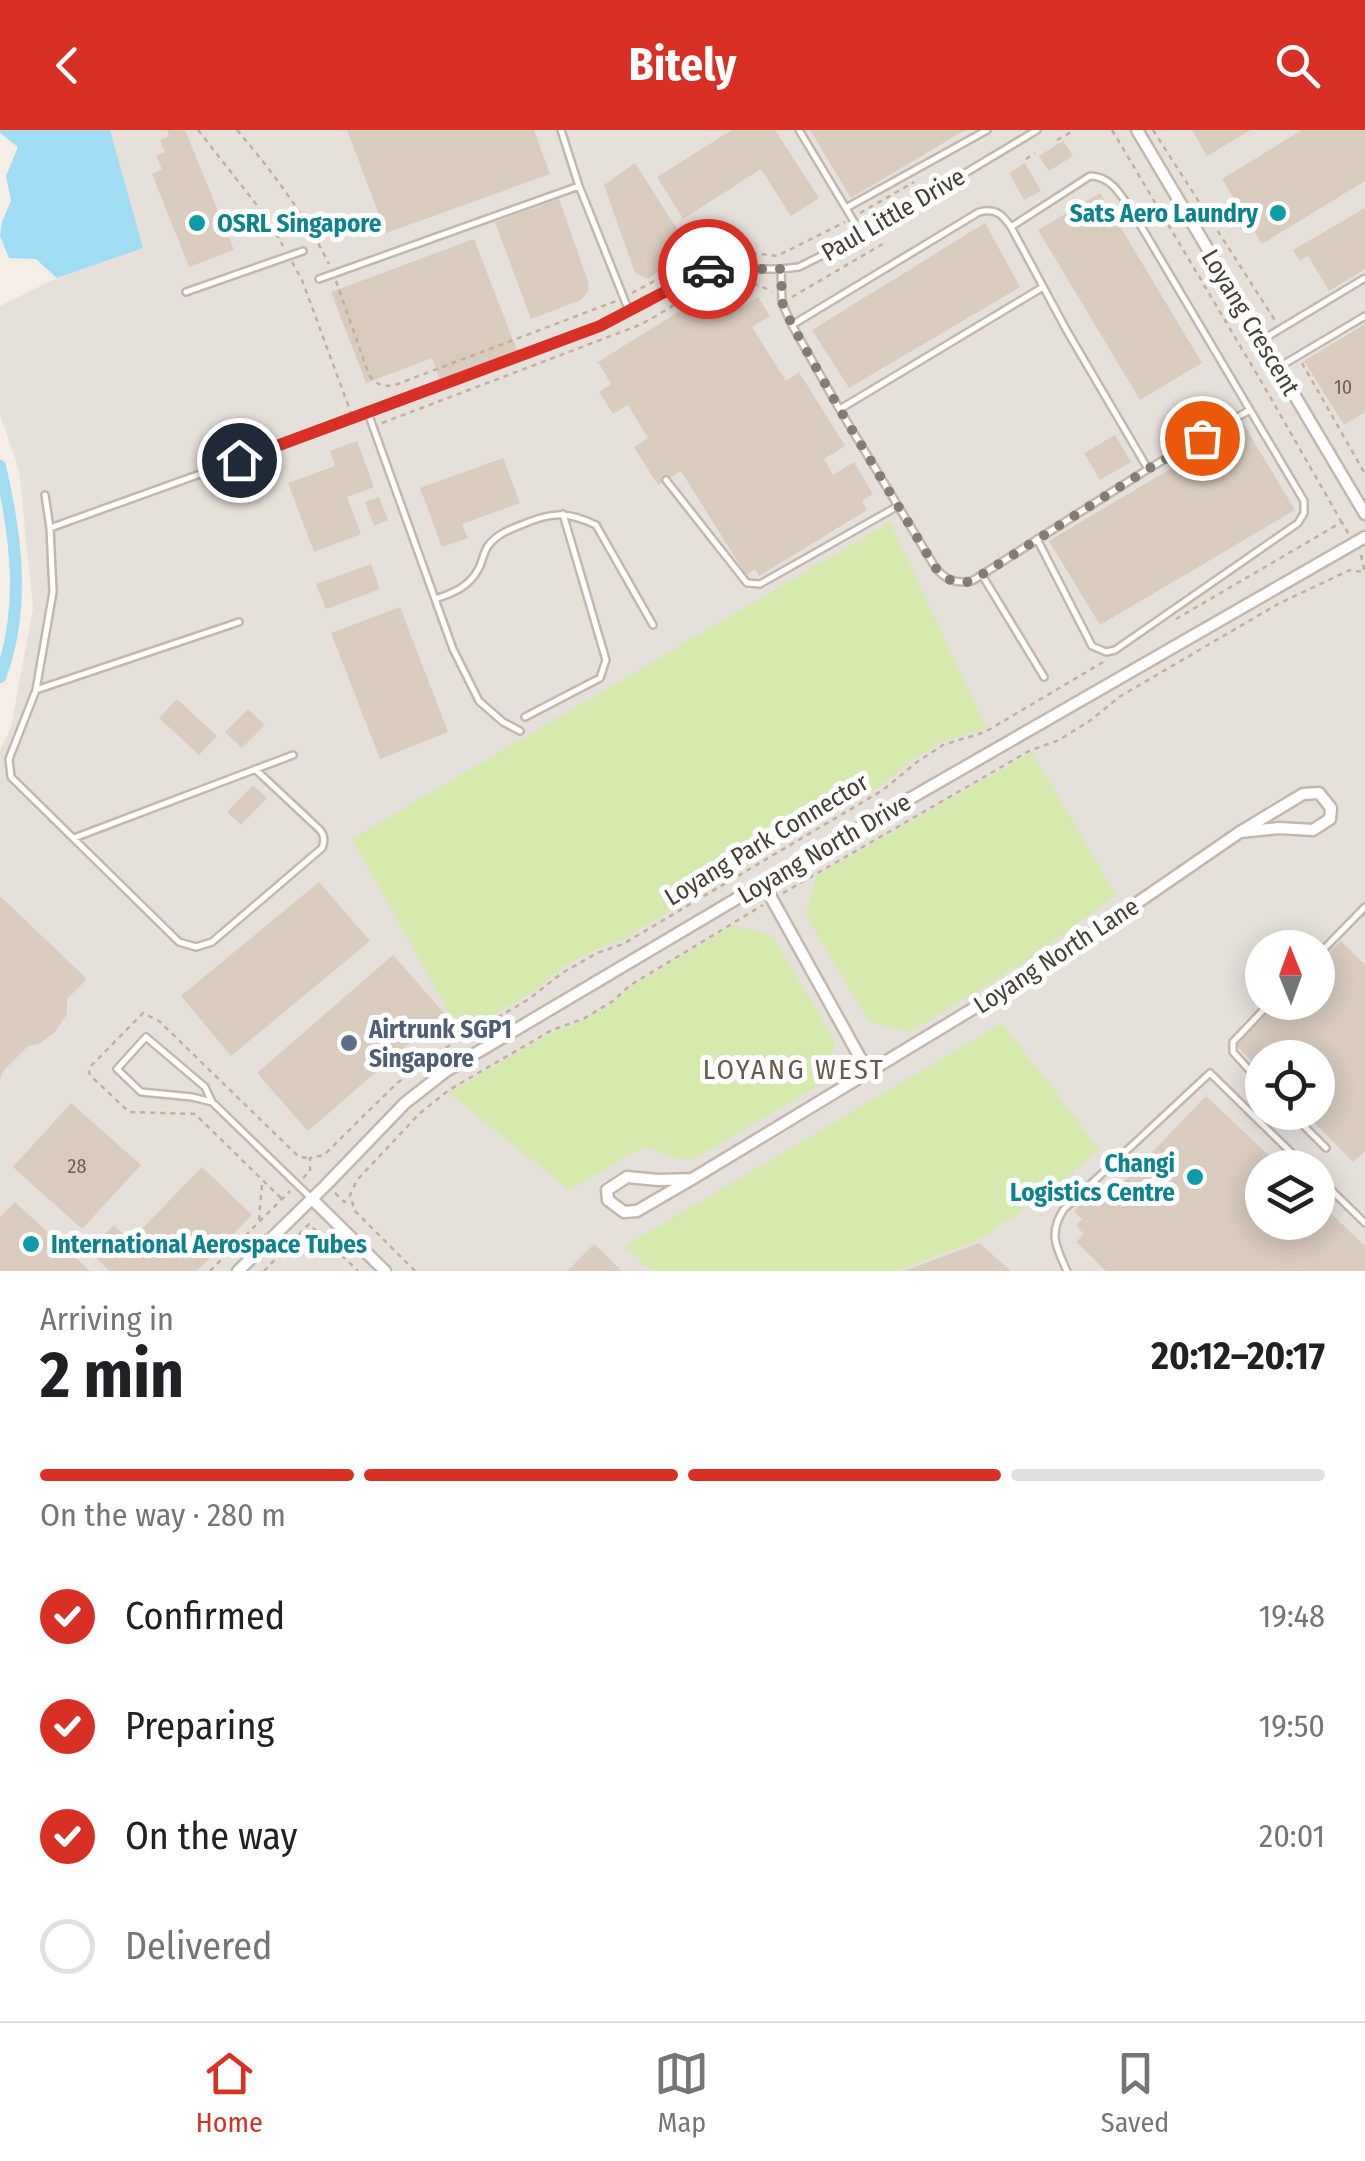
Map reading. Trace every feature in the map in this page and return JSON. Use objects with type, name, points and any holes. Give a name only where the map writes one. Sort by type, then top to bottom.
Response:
[{"type":"street","name":"Loyang Crescent","points":[[1137,130],[1365,514]]},
{"type":"street","name":"Loyang North Drive","points":[[238,1271],[404,1103],[446,1071],[762,883],[1365,536]]},
{"type":"street","name":"Loyang North Lane","points":[[692,1179],[627,1177],[607,1190],[608,1200],[624,1212],[637,1211],[692,1179],[1060,956],[1240,832],[1302,794],[1319,792],[1330,808],[1330,819],[1313,830],[1240,832]]},
{"type":"street","points":[[762,883],[868,1072]]},
{"type":"street","points":[[312,1198],[385,1271]]},
{"type":"lane","points":[[560,130],[630,311]]},
{"type":"lane","points":[[800,130],[862,235]]},
{"type":"lane","points":[[846,208],[987,130]]},
{"type":"lane","name":"Paul Little Drive","points":[[50,528],[571,337],[708,269],[798,267],[862,235],[1037,130]]},
{"type":"lane","points":[[1011,227],[1090,176],[1102,176],[1112,184],[1135,216],[1304,501],[1304,513],[1298,523],[1116,650],[1106,652],[1092,646],[1037,539]]},
{"type":"lane","points":[[319,279],[579,186]]},
{"type":"lane","points":[[792,325],[979,212],[1002,214],[1148,469]]},
{"type":"lane","points":[[186,292],[302,251]]},
{"type":"lane","points":[[781,269],[782,300],[792,325],[898,506],[940,574],[947,579],[963,583],[982,575],[1148,469],[1248,411]]},
{"type":"lane","points":[[1262,340],[1365,278]]},
{"type":"lane","points":[[840,410],[1043,286]]},
{"type":"lane","points":[[1279,368],[1365,316]]},
{"type":"lane","points":[[368,413],[454,649],[479,702],[520,731]]},
{"type":"lane","points":[[666,480],[747,583],[760,584],[898,506]]},
{"type":"lane","points":[[46,495],[52,592],[36,690],[10,759],[8,771],[14,781],[180,942],[196,947],[212,942],[324,844],[322,832],[255,769]]},
{"type":"lane","points":[[436,599],[457,592],[470,581],[480,568],[484,551],[498,535],[546,515],[563,514],[596,525],[653,625]]},
{"type":"lane","points":[[525,717],[600,678],[606,660],[563,514]]},
{"type":"lane","points":[[982,575],[1044,677]]},
{"type":"lane","points":[[36,690],[239,622]]},
{"type":"lane","points":[[74,838],[293,755]]},
{"type":"lane","points":[[1335,938],[1365,907]]},
{"type":"lane","points":[[1245,1065],[1233,1052],[1233,1042],[1254,1020]]},
{"type":"lane","points":[[212,1102],[141,1092],[117,1069],[146,1038],[205,1086],[212,1102],[312,1198]]},
{"type":"lane","points":[[1067,1271],[1054,1234],[1056,1220],[1064,1208],[1210,1073],[1289,1150]]},
{"type":"lane","points":[[1308,1130],[1326,1148]]},
{"type":"lane","points":[[1335,1194],[1365,1224]]},
{"type":"path","points":[[198,130],[270,222],[302,280],[353,419]]},
{"type":"path","points":[[236,130],[315,236],[334,274],[369,375],[384,387],[624,298],[705,254],[731,250],[777,256],[918,179]]},
{"type":"path","points":[[415,1271],[355,1211],[350,1200],[356,1180],[407,1126],[449,1090],[552,1030],[583,1019],[629,986],[1030,750],[1060,740],[1120,697],[1278,604],[1350,570],[1364,572],[1364,559],[1112,130]]},
{"type":"path","points":[[1153,130],[1280,329]]},
{"type":"path","points":[[1057,140],[1074,131]]},
{"type":"path","points":[[1026,158],[1035,152]]},
{"type":"path","points":[[373,426],[637,326],[712,283],[749,283],[767,288],[782,300],[886,242]]},
{"type":"path","points":[[1298,356],[1365,474]]},
{"type":"path","points":[[1172,622],[1342,522]]},
{"type":"path","name":"Loyang Park Connector","points":[[210,1271],[310,1171],[310,1158],[324,1155],[413,1070],[529,1000],[562,972],[623,944],[883,790],[943,745],[985,732],[1104,662]]},
{"type":"path","points":[[132,1024],[143,1013],[159,1021],[299,1157],[310,1158]]},
{"type":"path","points":[[214,1131],[282,1199]]},
{"type":"path","points":[[259,1222],[262,1182]]},
{"type":"path","points":[[264,1271],[309,1224],[358,1271]]},
{"type":"path","points":[[285,1250],[323,1237]]},
{"type":"shaded area","points":[[110,130],[1365,130],[1365,1271],[0,1271],[0,750],[11,727],[33,608],[19,471],[0,415],[0,306],[57,278],[142,248]]},
{"type":"green space","points":[[890,522],[986,728],[942,742],[878,788],[625,938],[565,966],[528,995],[461,1034],[352,839]]},
{"type":"green space","points":[[1032,752],[1116,895],[1031,958],[910,1032],[869,1022],[806,915],[816,876]]},
{"type":"green space","points":[[733,925],[772,935],[835,1042],[826,1081],[696,1158],[676,1158],[645,1146],[569,1190],[449,1093],[552,1032],[582,1021]]},
{"type":"green space","points":[[1002,1023],[1099,1149],[1051,1191],[978,1240],[896,1271],[651,1271],[625,1246]]},
{"type":"water","points":[[0,130],[110,130],[143,248],[57,278],[36,259],[9,258],[0,236],[11,201],[6,176],[18,147]]},
{"type":"building","name":"OSRL Singapore","points":[[167,130],[185,130],[234,250],[189,267],[152,174],[162,169],[156,156],[165,152],[160,140],[169,136]]},
{"type":"building","points":[[347,130],[534,130],[550,174],[386,233]]},
{"type":"building","points":[[732,130],[775,130],[819,198],[791,216],[761,169],[683,219],[657,177]]},
{"type":"building","points":[[810,130],[965,130],[851,198]]},
{"type":"building","points":[[1192,130],[1251,130],[1207,156]]},
{"type":"building","name":"Sats Aero Laundry","points":[[1302,130],[1365,130],[1365,181],[1262,244],[1222,179]]},
{"type":"building","points":[[1063,141],[1073,156],[1049,171],[1039,156]]},
{"type":"building","points":[[635,163],[690,249],[648,279],[635,273],[604,185]]},
{"type":"building","points":[[1025,163],[1041,191],[1024,200],[1009,173]]},
{"type":"building","points":[[1100,193],[1202,363],[1140,400],[1038,230]]},
{"type":"building","points":[[559,199],[589,290],[581,300],[531,319],[495,222]]},
{"type":"building","points":[[1365,208],[1365,269],[1329,291],[1308,256],[1300,261],[1293,250]]},
{"type":"building","points":[[985,223],[1020,287],[849,388],[812,330]]},
{"type":"building","points":[[474,239],[518,353],[441,383],[432,358],[366,383],[331,292]]},
{"type":"building","points":[[725,283],[740,308],[758,297],[770,316],[752,327],[786,381],[799,372],[845,446],[824,459],[833,475],[854,462],[873,494],[862,501],[867,510],[759,576],[755,569],[746,575],[681,471],[658,485],[634,447],[648,438],[628,405],[613,414],[599,392],[611,384],[598,362]]},
{"type":"building","points":[[1365,324],[1365,412],[1344,425],[1304,361]]},
{"type":"building","points":[[1244,425],[1295,510],[1100,625],[1049,541]]},
{"type":"building","points":[[1115,435],[1131,462],[1100,480],[1084,453]]},
{"type":"building","points":[[357,441],[374,487],[347,497],[361,534],[314,552],[288,483],[335,466],[330,451]]},
{"type":"building","points":[[503,458],[520,503],[462,524],[468,538],[442,547],[420,488]]},
{"type":"building","points":[[379,497],[388,520],[374,526],[365,502]]},
{"type":"building","points":[[371,564],[380,589],[326,609],[316,584]]},
{"type":"building","points":[[400,607],[448,732],[380,759],[331,633]]},
{"type":"building","points":[[177,699],[217,736],[199,755],[159,718]]},
{"type":"building","points":[[248,709],[265,725],[242,748],[225,732]]},
{"type":"building","points":[[253,785],[267,798],[241,825],[227,812]]},
{"type":"building","points":[[319,882],[370,941],[231,1056],[181,996]]},
{"type":"building","points":[[0,896],[87,979],[67,999],[67,1014],[55,1032],[39,1044],[28,1046],[4,1070],[0,1080]]},
{"type":"building","points":[[1341,941],[1365,965],[1365,1151],[1353,1162],[1322,1130],[1335,1130],[1335,1040],[1245,1040],[1245,1054],[1236,1045],[1261,1020],[1335,1020],[1335,947]]},
{"type":"building","points":[[393,955],[444,1013],[308,1131],[257,1073]]},
{"type":"building","name":"Changi Logistics Centre","points":[[1206,1096],[1263,1150],[1245,1150],[1245,1240],[1335,1240],[1335,1217],[1365,1246],[1365,1271],[1106,1271],[1076,1242],[1084,1234],[1076,1226],[1082,1219],[1074,1211],[1098,1187],[1109,1197]]},
{"type":"building","points":[[71,1103],[141,1165],[82,1229],[13,1167]]},
{"type":"building","points":[[202,1167],[252,1215],[197,1271],[109,1271],[88,1250],[114,1225],[130,1241]]},
{"type":"building","name":"International Aerospace Tubes","points":[[15,1202],[90,1271],[0,1271],[0,1217]]},
{"type":"building","points":[[979,1243],[1011,1271],[904,1271]]},
{"type":"building","points":[[594,1244],[622,1271],[567,1271]]},
{"type":"waterway","points":[[0,466],[16,572],[13,625],[0,677]]},
{"type":"way so far","points":[[708,269],[781,269],[782,302],[792,325],[935,567],[955,582],[972,581],[1202,438]]},
{"type":"place","name":"Sats Aero Laundry","points":[[1278,213]]},
{"type":"place","name":"OSRL Singapore","points":[[197,223]]},
{"type":"place","name":"Airtrunk SGP1 Singapore","points":[[349,1043]]},
{"type":"place","name":"Changi Logistics Centre","points":[[1195,1177]]},
{"type":"place","name":"International Aerospace Tubes","points":[[31,1244]]},
{"type":"district","name":"LOYANG WEST","points":[[794,1069]]},
{"type":"route","points":[[239,460],[600,326],[708,269]]}]
